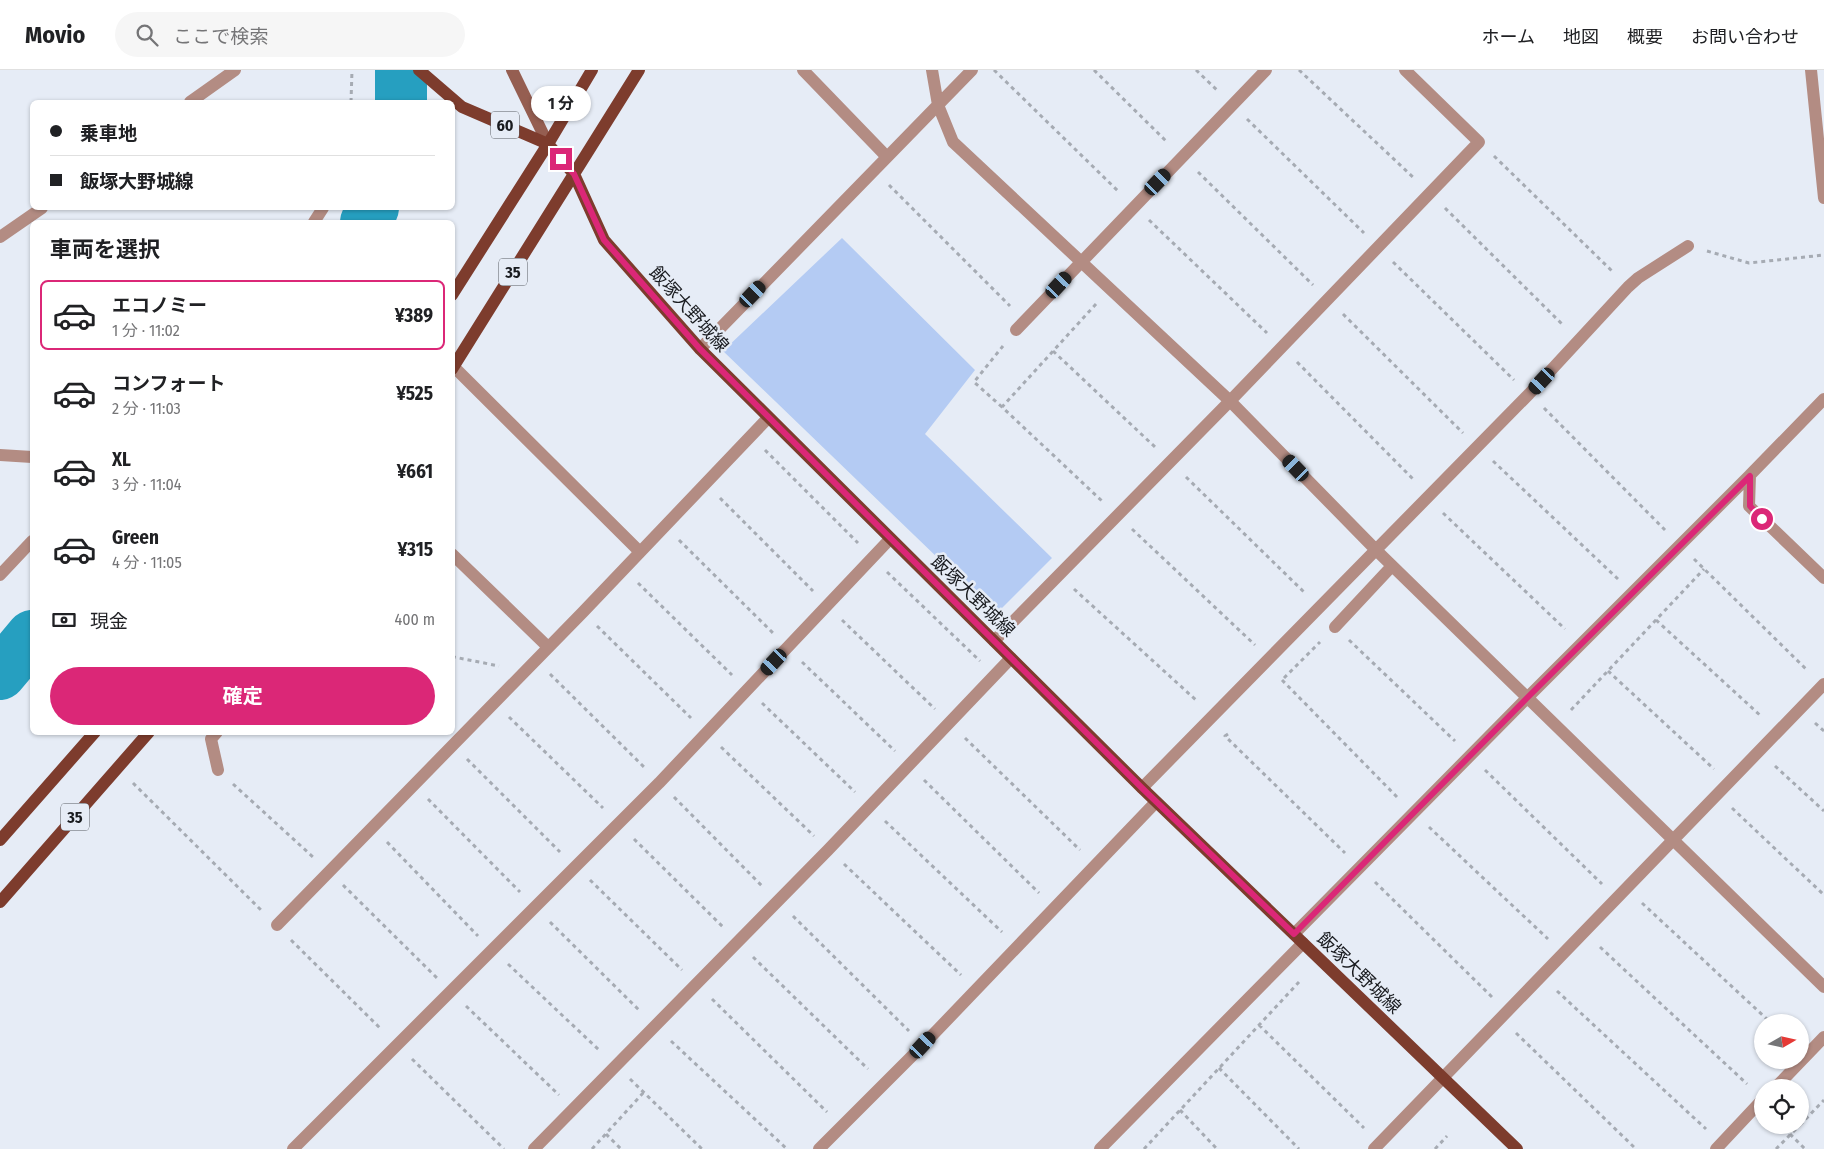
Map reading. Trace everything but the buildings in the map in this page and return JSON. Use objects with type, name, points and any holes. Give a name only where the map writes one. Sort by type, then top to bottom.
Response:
[{"type":"main road","name":"飯塚大野城線","points":[[419,70],[454,100]]},
{"type":"main road","name":"35","points":[[455,289],[548,144],[592,70]]},
{"type":"main road","name":"35","points":[[455,365],[639,70]]},
{"type":"main road","name":"飯塚大野城線","points":[[455,101],[462,107],[548,144],[574,174],[604,240],[700,349],[1156,802],[1517,1149]]},
{"type":"main road","name":"35","points":[[0,840],[93,735]]},
{"type":"main road","name":"35","points":[[0,902],[146,735]]},
{"type":"street","points":[[193,100],[236,70]]},
{"type":"street","points":[[512,70],[548,144]]},
{"type":"street","points":[[803,70],[887,157]]},
{"type":"street","points":[[932,70],[938,105],[953,142],[1230,401],[1392,566],[1824,987]]},
{"type":"street","points":[[700,349],[972,70]]},
{"type":"street","points":[[1021,325],[1266,70]]},
{"type":"street","points":[[994,641],[1230,401],[1479,142],[1405,70]]},
{"type":"street","points":[[1811,70],[1824,198]]},
{"type":"street","points":[[0,237],[39,210]]},
{"type":"street","points":[[1142,788],[1529,394],[1628,287],[1638,278],[1688,246]]},
{"type":"street","points":[[455,370],[640,552]]},
{"type":"street","points":[[1100,1149],[1413,813],[1750,476],[1824,399]]},
{"type":"street","points":[[277,926],[583,612],[768,418]]},
{"type":"street","points":[[0,455],[30,457]]},
{"type":"street","points":[[1750,476],[1750,506],[1824,578]]},
{"type":"street","points":[[293,1149],[659,783],[890,539]]},
{"type":"street","points":[[0,576],[30,543]]},
{"type":"street","points":[[455,557],[548,647]]},
{"type":"street","points":[[1335,627],[1392,566]]},
{"type":"street","points":[[534,1149],[778,901],[1011,658]]},
{"type":"street","points":[[1377,1146],[1823,685]]},
{"type":"street","points":[[214,735],[211,739],[218,770]]},
{"type":"street","points":[[819,1149],[923,1045],[1156,802]]},
{"type":"street","points":[[1784,1079],[1824,1037]]},
{"type":"street","points":[[1719,1146],[1754,1109]]},
{"type":"path","points":[[350,100],[352,70]]},
{"type":"path","points":[[994,70],[1134,207],[1282,347],[1430,496]]},
{"type":"path","points":[[1094,70],[1476,446]]},
{"type":"path","points":[[1196,70],[1529,394],[1823,685]]},
{"type":"path","points":[[1299,70],[1430,193],[1579,340]]},
{"type":"path","points":[[1479,142],[1628,287]]},
{"type":"path","points":[[874,170],[1021,325],[974,382],[1269,658]]},
{"type":"path","points":[[1688,246],[1749,263],[1824,255]]},
{"type":"path","points":[[1002,407],[1110,288]]},
{"type":"path","points":[[1053,351],[1320,607]]},
{"type":"path","points":[[751,436],[872,557],[995,675]]},
{"type":"path","points":[[1493,461],[1632,593]]},
{"type":"path","points":[[706,483],[827,605]]},
{"type":"path","points":[[1442,512],[1581,644]]},
{"type":"path","points":[[665,526],[788,647]]},
{"type":"path","points":[[1556,726],[1704,568]]},
{"type":"path","points":[[624,569],[748,690]]},
{"type":"path","points":[[1059,575],[1213,716]]},
{"type":"path","points":[[583,612],[706,734]]},
{"type":"path","points":[[1656,620],[1778,732]]},
{"type":"path","points":[[1275,687],[1335,627],[1617,898]]},
{"type":"path","points":[[455,657],[524,671]]},
{"type":"path","points":[[536,659],[923,1045]]},
{"type":"path","points":[[1608,671],[1729,782]]},
{"type":"path","points":[[1282,680],[1413,813],[1563,954]]},
{"type":"path","points":[[494,702],[883,1084]]},
{"type":"path","points":[[1232,729],[1225,736],[1360,868],[1636,1149]]},
{"type":"path","points":[[452,745],[842,1126]]},
{"type":"path","points":[[1760,751],[1824,811]]},
{"type":"path","points":[[119,768],[504,1149]]},
{"type":"path","points":[[218,770],[329,871]]},
{"type":"path","points":[[414,784],[655,1026],[787,1149]]},
{"type":"path","points":[[1718,794],[1824,895]]},
{"type":"path","points":[[372,827],[492,950],[702,1149]]},
{"type":"path","points":[[1627,889],[1761,1014]]},
{"type":"path","points":[[1584,932],[1748,1085]]},
{"type":"path","points":[[1541,977],[1719,1146]]},
{"type":"path","points":[[1144,1149],[1299,982]]},
{"type":"path","points":[[1259,1025],[1377,1146]]},
{"type":"path","points":[[1219,1068],[1299,1149]]},
{"type":"path","points":[[592,1149],[644,1092]]},
{"type":"path","points":[[1809,1116],[1824,1100]]},
{"type":"path","points":[[1180,1110],[1217,1149]]},
{"type":"path","points":[[606,1134],[621,1149]]},
{"type":"path","points":[[1776,1149],[1790,1134],[1805,1149]]},
{"type":"path","points":[[1435,1149],[1447,1136]]},
{"type":"shaded area","points":[[842,238],[975,370],[925,434],[1052,558],[996,614],[723,351]]},
{"type":"waterway","points":[[401,70],[401,100]]},
{"type":"waterway","points":[[367,220],[372,210]]},
{"type":"waterway","points":[[0,674],[30,638]]},
{"type":"route","points":[[561,159],[574,174],[604,240],[700,349],[1142,788],[1294,934],[1750,476],[1750,506],[1762,519]]}]
